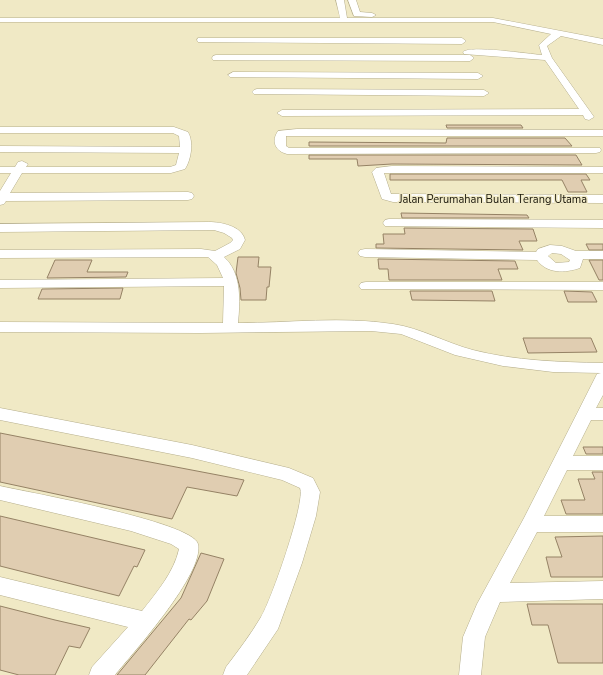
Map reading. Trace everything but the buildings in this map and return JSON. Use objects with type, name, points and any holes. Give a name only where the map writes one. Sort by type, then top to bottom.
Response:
[{"type":"street","points":[[344,20],[340,1],[352,1],[357,14],[397,18],[458,31]]},
{"type":"street","points":[[0,20],[344,20],[509,17],[603,36]]},
{"type":"street","points":[[201,40],[458,31],[491,18],[603,42]]},
{"type":"street","points":[[458,31],[489,103]]},
{"type":"street","points":[[561,33],[554,36],[543,45],[548,58],[585,112],[601,132]]},
{"type":"street","points":[[216,58],[468,55],[488,52],[548,58]]},
{"type":"street","points":[[233,75],[478,76]]},
{"type":"street","points":[[256,92],[489,103],[585,112]]},
{"type":"street","points":[[282,112],[489,103]]},
{"type":"street","points":[[573,112],[603,162]]},
{"type":"street","points":[[0,130],[174,130],[181,132],[185,136],[185,150],[181,167],[171,170],[0,170]]},
{"type":"street","points":[[1,198],[30,150],[39,130]]},
{"type":"street","points":[[596,150],[287,151],[281,148],[280,135],[282,133],[297,132],[601,132]]},
{"type":"street","points":[[0,149],[185,150]]},
{"type":"street","name":"Jalan Perumahan Bulan Terang Utama","points":[[603,170],[392,169],[379,170],[378,172],[386,196],[393,198],[603,199]]},
{"type":"street","points":[[1,198],[188,196]]},
{"type":"street","points":[[390,223],[603,224]]},
{"type":"street","points":[[0,228],[198,227],[208,224],[222,227],[238,236],[240,240],[235,246],[216,256]]},
{"type":"street","points":[[541,256],[543,252],[550,249],[567,251],[574,255],[603,255]]},
{"type":"street","points":[[0,254],[199,253],[216,256],[224,264],[230,282],[230,328]]},
{"type":"street","points":[[365,254],[541,256]]},
{"type":"street","points":[[541,256],[543,261],[550,266],[568,268],[575,265],[577,260],[574,255]]},
{"type":"street","points":[[0,284],[230,282]]},
{"type":"street","points":[[366,286],[603,286]]},
{"type":"street","points":[[0,327],[230,328],[357,326],[393,328],[422,336],[468,354],[494,360],[526,365],[603,368]]},
{"type":"street","points":[[470,675],[474,636],[484,611],[531,524],[560,463],[594,414],[603,378]]},
{"type":"street","points":[[0,414],[112,435],[228,460],[307,483],[311,492],[306,516],[292,563],[270,622],[234,675]]},
{"type":"street","points":[[560,463],[603,463]]},
{"type":"street","points":[[0,493],[130,523],[165,533],[186,541],[189,545],[186,565],[175,584],[100,675]]},
{"type":"street","points":[[531,524],[603,524]]},
{"type":"street","points":[[0,586],[145,621]]},
{"type":"street","points":[[493,593],[603,590]]}]
